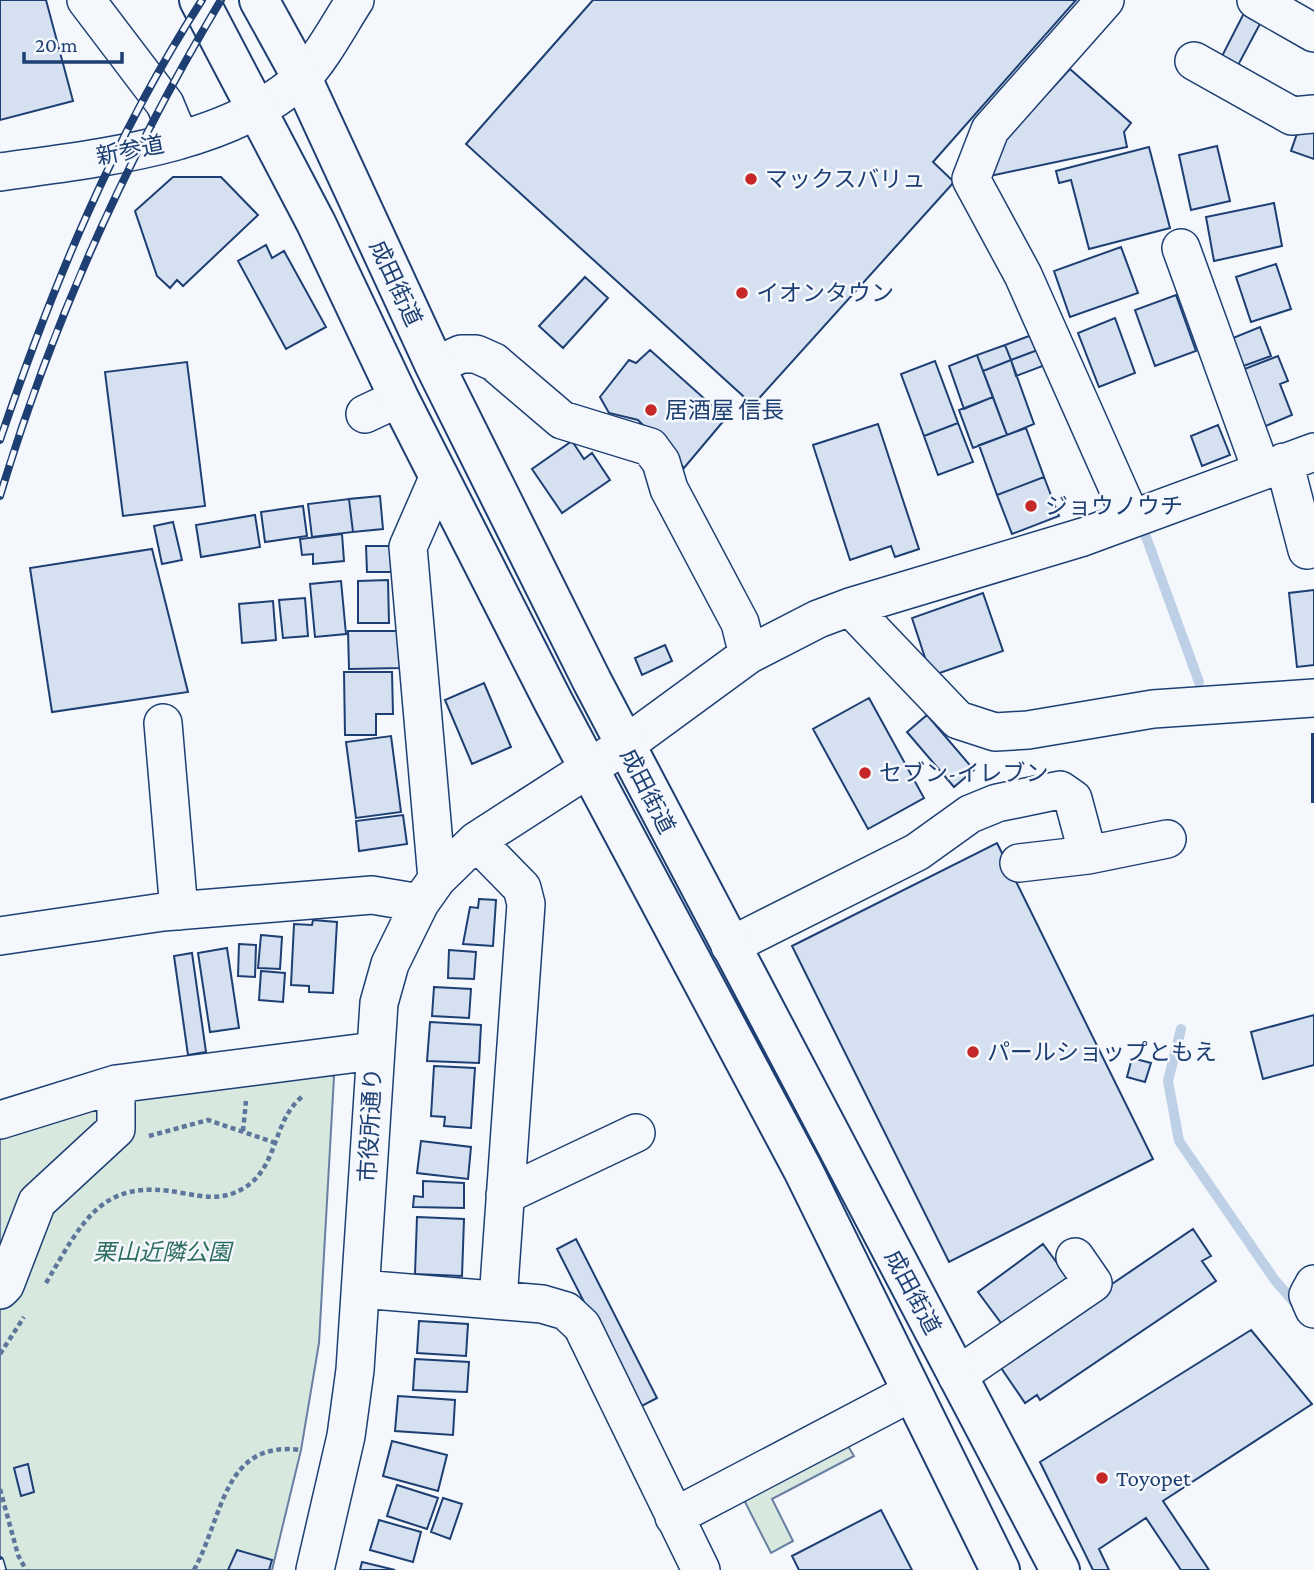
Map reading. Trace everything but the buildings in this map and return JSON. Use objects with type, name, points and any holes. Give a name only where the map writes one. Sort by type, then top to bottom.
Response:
[{"type":"highway","name":"成田街道","points":[[199,0],[316,223],[382,406],[439,476],[803,1170],[1000,1570]]},
{"type":"highway","name":"成田街道","points":[[259,0],[302,78],[435,366],[625,745],[1060,1570]]},
{"type":"street","points":[[86,0],[165,104],[180,140]]},
{"type":"street","points":[[302,78],[355,0]]},
{"type":"street","points":[[1105,0],[990,130],[971,179],[1023,275],[1131,519]]},
{"type":"street","points":[[1256,0],[1314,33]]},
{"type":"street","points":[[1194,61],[1292,116],[1314,114]]},
{"type":"street","name":"新参道","points":[[0,172],[120,154],[180,140],[256,110],[302,78]]},
{"type":"street","points":[[1181,248],[1286,461],[1307,550]]},
{"type":"street","points":[[435,366],[461,354],[476,354],[494,362],[562,421],[650,447],[661,462],[668,489],[740,623],[748,655]]},
{"type":"street","name":"市役所通り","points":[[316,1570],[346,1436],[355,1370],[379,1003],[390,964],[429,891],[476,841],[625,745],[748,655],[818,619],[1019,557],[1131,519],[1286,461]]},
{"type":"street","points":[[0,936],[179,911],[429,891],[408,547],[439,476]]},
{"type":"street","points":[[850,607],[958,720],[995,732],[1027,730],[1153,709],[1314,698]]},
{"type":"street","points":[[163,723],[179,911]]},
{"type":"street","points":[[730,946],[917,852],[970,814],[997,803],[1060,790],[1073,799],[1088,855]]},
{"type":"street","points":[[476,841],[522,888],[526,904],[498,1300]]},
{"type":"street","points":[[1019,863],[1088,855],[1160,851]]},
{"type":"street","points":[[0,1120],[116,1084],[374,1051]]},
{"type":"street","points":[[16,1297],[5,1285],[37,1202],[116,1129],[116,1084]]},
{"type":"street","points":[[505,1195],[636,1133]]},
{"type":"street","points":[[957,1376],[1093,1283],[1075,1257]]},
{"type":"street","points":[[1314,1284],[1308,1295],[1314,1310]]},
{"type":"street","points":[[360,1289],[542,1304],[566,1311],[582,1326],[702,1570]]},
{"type":"street","points":[[674,1517],[912,1392]]},
{"type":"path","points":[[45,1285],[68,1246],[101,1202],[132,1189],[171,1191],[216,1199],[244,1188],[266,1168],[286,1115],[299,1098],[312,1090]]},
{"type":"path","points":[[116,1129],[130,1141],[208,1120],[276,1143]]},
{"type":"path","points":[[0,1354],[16,1297]]},
{"type":"path","points":[[194,1570],[235,1476],[246,1461],[262,1451],[278,1447],[302,1450]]},
{"type":"path","points":[[0,1489],[3,1508],[18,1555],[26,1570]]},
{"type":"green space","name":"栗山近隣公園","points":[[327,1072],[334,1077],[319,1343],[301,1450],[272,1570],[0,1570],[0,1130],[94,1096]]},
{"type":"green space","points":[[848,1446],[854,1456],[772,1499],[793,1541],[771,1553],[744,1500]]},
{"type":"waterway","points":[[1145,534],[1199,682]]},
{"type":"waterway","points":[[1181,1029],[1168,1081],[1179,1141],[1274,1279],[1298,1307]]},
{"type":"railway","points":[[0,440],[41,326],[113,159],[170,52],[202,0]]},
{"type":"railway","points":[[0,496],[44,366],[95,241],[154,119],[221,0]]},
{"type":"railway","points":[[0,1560],[3,1570]]},
{"type":"place","name":"マックスバリュ","points":[[751,179]]},
{"type":"place","name":"イオンタウン","points":[[742,293]]},
{"type":"place","name":"居酒屋 信長","points":[[651,410]]},
{"type":"place","name":"ジョウノウチ","points":[[1031,506]]},
{"type":"place","name":"セブン-イレブン","points":[[865,773]]},
{"type":"place","name":"パールショップともえ","points":[[973,1052]]},
{"type":"place","name":"Toyopet","points":[[1102,1478]]}]
